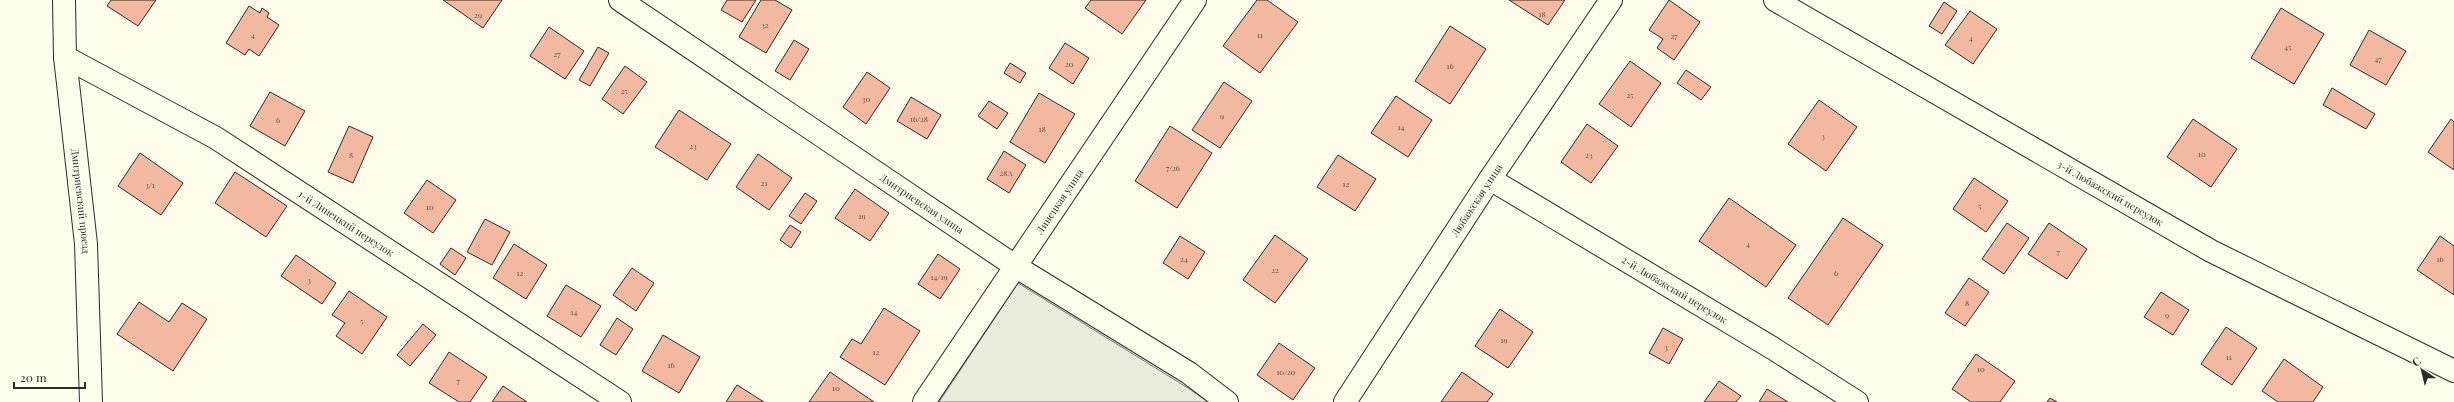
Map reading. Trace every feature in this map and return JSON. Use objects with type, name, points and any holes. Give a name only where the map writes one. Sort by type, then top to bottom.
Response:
[{"type":"street","name":"Дмитриевский проезд","points":[[64,0],[65,57],[86,244],[91,402]]},
{"type":"street","name":"Дмитриевская улица","points":[[620,0],[1015,266],[1189,374],[1227,402]]},
{"type":"street","name":"Линецкая улица","points":[[924,402],[1195,0]]},
{"type":"street","name":"Любажская улица","points":[[1345,402],[1490,179],[1611,0]]},
{"type":"street","name":"3-й Любажский переулок","points":[[1775,0],[2210,251],[2454,371]]},
{"type":"street","name":"1-й Линецкий переулок","points":[[65,57],[216,138],[620,402]]},
{"type":"street","name":"2-й Любажский переулок","points":[[1490,179],[1774,349],[1857,402]]},
{"type":"shaded area","points":[[1018,283],[1188,388],[1208,402],[939,402]]},
{"type":"building","points":[[111,0],[156,0],[138,26],[107,6]]},
{"type":"building","points":[[443,0],[502,0],[483,28]]},
{"type":"building","points":[[727,0],[756,0],[742,22],[721,10]]},
{"type":"building","points":[[761,0],[775,0],[792,10],[766,53],[739,37]]},
{"type":"building","points":[[1091,0],[1146,0],[1122,34],[1085,8]]},
{"type":"building","points":[[1257,0],[1267,0],[1298,22],[1260,73],[1223,46]]},
{"type":"building","points":[[1509,0],[1565,0],[1548,25]]},
{"type":"building","points":[[1669,0],[1700,22],[1674,60],[1657,48],[1663,39],[1649,30]]},
{"type":"building","points":[[1944,2],[1957,11],[1942,34],[1929,26]]},
{"type":"building","points":[[249,6],[260,13],[262,8],[269,13],[267,17],[279,25],[259,56],[249,49],[245,55],[226,43]]},
{"type":"building","points":[[2281,8],[2324,34],[2294,84],[2251,58]]},
{"type":"building","points":[[1970,11],[1997,29],[1973,64],[1945,45]]},
{"type":"building","points":[[1450,26],[1486,49],[1450,104],[1415,81]]},
{"type":"building","points":[[549,27],[584,51],[565,79],[530,56]]},
{"type":"building","points":[[2369,30],[2406,51],[2386,85],[2350,65]]},
{"type":"building","points":[[794,40],[809,49],[790,80],[775,71]]},
{"type":"building","points":[[1065,43],[1089,58],[1073,84],[1049,68]]},
{"type":"building","points":[[598,47],[609,53],[590,86],[579,80]]},
{"type":"building","points":[[1630,61],[1661,83],[1631,127],[1599,104]]},
{"type":"building","points":[[1010,63],[1026,73],[1020,83],[1004,73]]},
{"type":"building","points":[[625,66],[647,82],[623,114],[602,99]]},
{"type":"building","points":[[1686,70],[1711,87],[1701,100],[1677,83]]},
{"type":"building","points":[[867,72],[890,88],[866,124],[843,107]]},
{"type":"building","points":[[1224,82],[1252,101],[1220,148],[1192,130]]},
{"type":"building","points":[[2332,88],[2375,114],[2366,129],[2323,105]]},
{"type":"building","points":[[270,92],[305,111],[285,146],[250,126]]},
{"type":"building","points":[[1039,93],[1075,114],[1045,163],[1010,142]]},
{"type":"building","points":[[1396,96],[1432,120],[1408,157],[1371,133]]},
{"type":"building","points":[[911,97],[941,115],[927,139],[897,121]]},
{"type":"building","points":[[1819,100],[1857,127],[1826,171],[1788,144]]},
{"type":"building","points":[[989,101],[1008,113],[997,129],[978,116]]},
{"type":"building","points":[[679,110],[731,144],[707,180],[655,147]]},
{"type":"building","points":[[2193,119],[2237,149],[2211,187],[2167,157]]},
{"type":"building","points":[[2451,119],[2454,122],[2454,170],[2428,152]]},
{"type":"building","points":[[1587,124],[1618,146],[1591,183],[1561,162]]},
{"type":"building","points":[[349,126],[373,137],[353,183],[328,172]]},
{"type":"building","points":[[1170,126],[1212,153],[1177,208],[1135,181]]},
{"type":"building","points":[[1004,151],[1026,165],[1009,193],[987,179]]},
{"type":"building","points":[[140,153],[183,183],[161,215],[118,186]]},
{"type":"building","points":[[758,154],[792,178],[769,210],[736,187]]},
{"type":"building","points":[[1338,155],[1376,179],[1355,211],[1317,187]]},
{"type":"building","points":[[235,172],[287,206],[266,237],[215,203]]},
{"type":"building","points":[[1974,178],[2008,201],[1986,232],[1953,209]]},
{"type":"building","points":[[427,180],[456,200],[433,233],[404,213]]},
{"type":"building","points":[[855,189],[889,213],[870,241],[835,218]]},
{"type":"building","points":[[805,193],[817,201],[801,224],[789,216]]},
{"type":"building","points":[[1729,198],[1796,245],[1766,287],[1699,241]]},
{"type":"building","points":[[1843,218],[1883,245],[1828,325],[1788,298]]},
{"type":"building","points":[[485,219],[510,232],[492,265],[467,252]]},
{"type":"building","points":[[2007,223],[2029,238],[2004,274],[1982,259]]},
{"type":"building","points":[[2049,223],[2087,249],[2067,279],[2028,254]]},
{"type":"building","points":[[790,225],[801,232],[791,248],[780,240]]},
{"type":"building","points":[[1275,235],[1308,259],[1275,303],[1243,280]]},
{"type":"building","points":[[1180,236],[1205,252],[1188,279],[1163,263]]},
{"type":"building","points":[[2440,236],[2454,246],[2454,295],[2417,270]]},
{"type":"building","points":[[514,244],[547,265],[526,299],[493,278]]},
{"type":"building","points":[[451,248],[466,258],[455,275],[440,264]]},
{"type":"building","points":[[938,254],[960,269],[940,299],[918,284]]},
{"type":"building","points":[[296,255],[336,283],[322,304],[281,276]]},
{"type":"building","points":[[632,268],[654,283],[636,311],[613,295]]},
{"type":"building","points":[[1969,278],[1989,292],[1965,326],[1945,313]]},
{"type":"building","points":[[566,285],[601,306],[581,337],[547,316]]},
{"type":"building","points":[[349,291],[387,317],[362,354],[336,336],[345,323],[332,315]]},
{"type":"building","points":[[2161,292],[2189,310],[2173,335],[2144,317]]},
{"type":"building","points":[[139,302],[169,322],[182,303],[207,319],[173,371],[117,334]]},
{"type":"building","points":[[884,308],[920,331],[885,385],[840,357],[852,339],[861,344]]},
{"type":"building","points":[[1500,309],[1533,332],[1508,368],[1475,346]]},
{"type":"building","points":[[617,318],[633,329],[616,355],[600,345]]},
{"type":"building","points":[[423,324],[436,335],[410,366],[397,355]]},
{"type":"building","points":[[2226,327],[2257,348],[2232,385],[2201,364]]},
{"type":"building","points":[[1663,328],[1683,339],[1669,364],[1649,353]]},
{"type":"building","points":[[663,335],[700,357],[679,393],[642,371]]},
{"type":"building","points":[[1279,343],[1315,368],[1293,400],[1257,375]]},
{"type":"building","points":[[449,352],[487,377],[470,402],[459,402],[429,383]]},
{"type":"building","points":[[1976,354],[2015,381],[2000,402],[1971,402],[1952,389]]},
{"type":"building","points":[[2284,359],[2323,387],[2313,402],[2278,402],[2262,391]]},
{"type":"building","points":[[830,372],[874,402],[809,402]]},
{"type":"building","points":[[1462,372],[1493,394],[1487,402],[1441,402]]},
{"type":"building","points":[[1719,381],[1741,396],[1736,402],[1704,402]]},
{"type":"building","points":[[737,385],[764,402],[726,402]]},
{"type":"building","points":[[503,386],[527,402],[492,402]]},
{"type":"building","points":[[1767,389],[1788,402],[1759,402]]},
{"type":"building","points":[[2050,398],[2057,402],[2047,402]]}]
